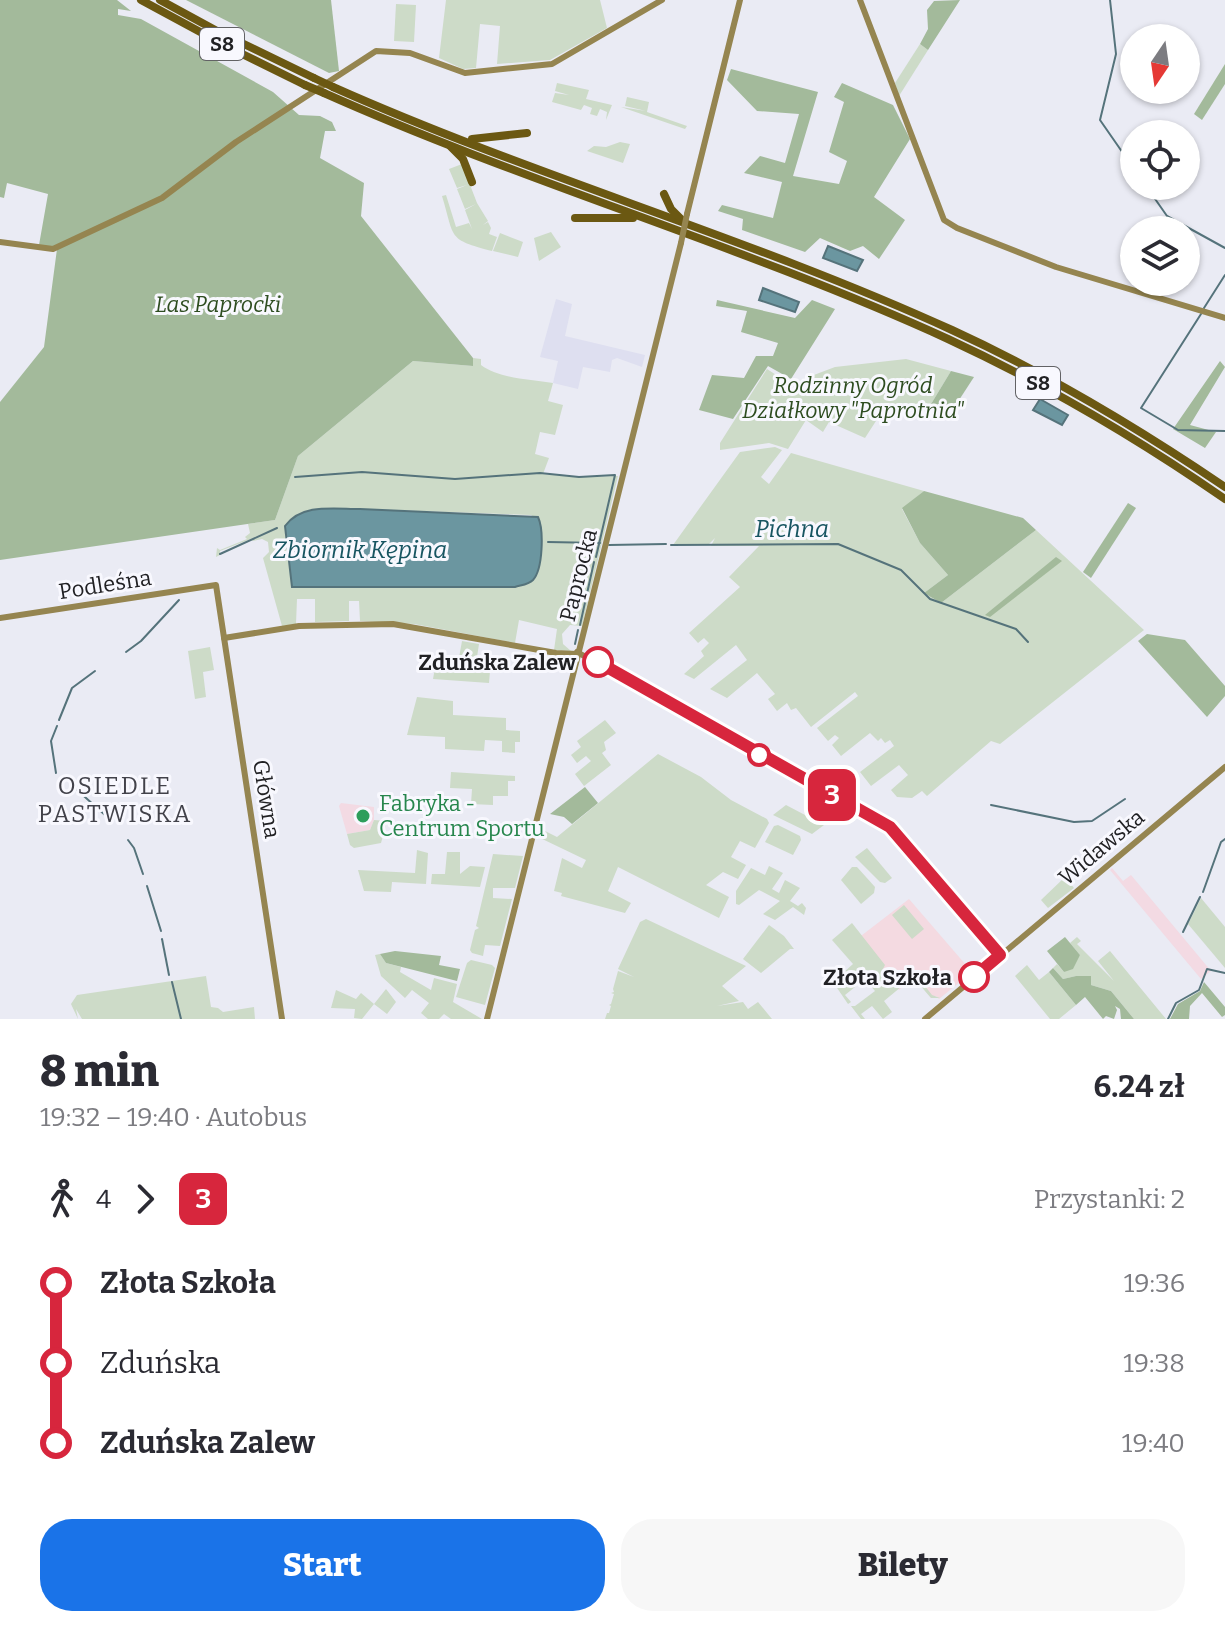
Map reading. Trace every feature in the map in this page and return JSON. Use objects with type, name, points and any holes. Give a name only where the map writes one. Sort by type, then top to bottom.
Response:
[{"type":"highway","name":"S8","points":[[141,0],[228,47],[324,93],[694,228],[883,301],[991,349],[1120,419],[1225,487]]},
{"type":"highway","name":"S8","points":[[160,0],[314,78],[448,139],[866,304],[974,351],[1099,417],[1225,499]]},
{"type":"highway","points":[[448,139],[481,140],[527,133]]},
{"type":"highway","points":[[448,139],[463,159],[472,182]]},
{"type":"highway","points":[[664,194],[674,213],[694,228]]},
{"type":"highway","points":[[575,218],[625,217],[650,221]]},
{"type":"street","points":[[0,242],[46,250],[162,198],[236,142],[376,51],[400,51],[423,56],[465,73],[552,64],[662,0]]},
{"type":"street","name":"Paprocka","points":[[487,1019],[623,467],[676,273],[687,214],[740,0]]},
{"type":"street","points":[[860,0],[938,209],[948,223],[1056,267],[1225,318]]},
{"type":"street","name":"Podleśna","points":[[0,618],[216,585]]},
{"type":"street","name":"Główna","points":[[216,585],[282,1019]]},
{"type":"street","points":[[224,638],[299,626],[393,624],[543,651],[577,653],[890,827],[1000,955]]},
{"type":"street","name":"Widawska","points":[[925,1019],[1225,767]]},
{"type":"shaded area","points":[[556,299],[572,304],[565,336],[645,355],[642,367],[617,358],[612,360],[610,372],[583,367],[578,389],[553,383],[558,361],[540,357]]},
{"type":"shaded area","points":[[341,803],[374,807],[370,830],[347,834],[339,806]]},
{"type":"shaded area","points":[[1112,868],[1123,881],[1131,875],[1211,971],[1201,979],[1110,870]]},
{"type":"shaded area","points":[[909,899],[972,972],[939,999],[936,996],[931,998],[914,977],[899,990],[857,939]]},
{"type":"green space","name":"Las Paprocki","points":[[0,0],[117,0],[131,11],[118,9],[118,15],[141,19],[273,92],[299,115],[320,116],[332,122],[336,131],[325,131],[320,158],[364,183],[361,216],[473,358],[473,366],[413,361],[298,456],[275,520],[0,560],[0,402],[44,347],[57,249],[39,245],[48,194],[7,183],[4,198],[0,197]]},
{"type":"green space","points":[[186,0],[331,0],[339,71],[329,73]]},
{"type":"green space","points":[[446,0],[600,0],[607,28],[550,60],[497,64],[500,26],[480,24],[476,68],[463,69],[439,58]]},
{"type":"green space","points":[[960,0],[928,50],[920,44],[928,29],[927,10],[934,1]]},
{"type":"green space","points":[[396,4],[416,5],[414,42],[394,41]]},
{"type":"green space","points":[[920,44],[928,50],[899,96],[895,83]]},
{"type":"green space","points":[[1225,64],[1225,84],[1202,120],[1194,114]]},
{"type":"green space","points":[[731,69],[818,92],[793,176],[839,184],[847,161],[829,152],[844,102],[834,97],[842,83],[893,105],[910,139],[874,197],[905,220],[879,259],[863,246],[850,251],[820,238],[805,252],[742,230],[743,219],[718,211],[722,205],[773,218],[782,182],[744,173],[760,156],[785,163],[799,114],[757,111],[727,80]]},
{"type":"green space","points":[[557,83],[589,90],[586,99],[612,105],[606,120],[607,112],[600,109],[597,116],[590,114],[592,108],[584,105],[581,110],[552,102],[555,93],[569,95],[555,91]]},
{"type":"green space","points":[[627,97],[649,102],[647,112],[687,126],[685,129],[621,107],[646,111],[625,106]]},
{"type":"green space","points":[[620,142],[630,144],[623,163],[587,151],[594,146],[606,147]]},
{"type":"green space","points":[[462,164],[477,203],[488,221],[483,225],[488,222],[491,228],[489,234],[497,237],[492,251],[460,240],[452,229],[442,196],[446,195],[456,227],[469,223],[472,229],[465,210],[476,204],[465,209],[457,189],[467,185],[457,188],[449,169]]},
{"type":"green space","points":[[551,232],[561,247],[539,261],[534,238]]},
{"type":"green space","points":[[500,233],[523,242],[518,257],[493,251]]},
{"type":"green space","points":[[717,300],[795,318],[812,300],[835,309],[791,379],[768,366],[733,419],[699,410],[712,375],[744,378],[756,356],[773,356],[778,343],[741,332],[747,311],[716,306]]},
{"type":"green space","points":[[473,358],[481,359],[481,365],[497,373],[553,383],[548,401],[563,405],[555,435],[540,432],[535,454],[549,458],[543,474],[618,476],[582,626],[570,625],[562,634],[563,644],[571,651],[554,650],[557,629],[519,620],[515,643],[414,624],[360,621],[359,601],[349,601],[349,621],[315,622],[315,599],[297,599],[296,624],[282,626],[263,558],[269,552],[268,542],[251,539],[220,551],[216,557],[217,548],[220,550],[247,539],[245,537],[250,533],[248,524],[275,520],[298,456],[413,361],[473,366]],"holes":[[[308,510],[531,515],[540,522],[542,542],[527,584],[514,587],[470,586]]]},
{"type":"green space","name":"Rodzinny Ogród Działkowy \"Paprotnia\"","points":[[906,359],[951,371],[925,414],[885,407],[865,438],[829,422],[823,432],[806,420],[788,449],[769,443],[720,450],[720,443],[767,369],[790,384],[835,367]]},
{"type":"green space","points":[[1220,361],[1225,367],[1190,425],[1216,432],[1205,448],[1173,429]]},
{"type":"green space","points":[[951,371],[974,377],[948,417],[925,414]]},
{"type":"green space","points":[[775,447],[782,450],[761,477],[769,484],[791,453],[924,491],[902,509],[920,543],[948,575],[924,593],[941,603],[1036,530],[1144,630],[1000,744],[991,741],[927,796],[922,791],[912,798],[897,797],[891,790],[908,775],[899,765],[871,786],[860,772],[894,746],[890,740],[885,743],[881,738],[878,741],[870,733],[841,756],[832,745],[839,738],[835,735],[828,741],[817,728],[858,696],[855,692],[811,727],[796,708],[791,710],[787,703],[777,711],[768,699],[775,694],[757,673],[727,698],[710,689],[747,660],[736,645],[694,679],[684,674],[704,656],[701,651],[709,643],[704,638],[698,643],[689,633],[740,587],[729,577],[759,546],[711,546],[715,538],[708,545],[673,545],[740,452]]},
{"type":"green space","points":[[924,491],[1023,518],[1036,530],[941,603],[924,593],[948,575],[920,543],[902,508]]},
{"type":"green space","points":[[1128,503],[1136,508],[1091,578],[1083,572]]},
{"type":"green space","points":[[1056,557],[1062,561],[990,617],[985,615]]},
{"type":"green space","points":[[1147,634],[1185,640],[1225,686],[1225,696],[1207,717],[1138,641]]},
{"type":"green space","points":[[462,641],[479,644],[475,670],[490,671],[489,683],[433,679],[435,668],[457,669]]},
{"type":"green space","points":[[210,647],[214,670],[203,672],[206,697],[195,699],[188,651]]},
{"type":"green space","points":[[417,697],[453,701],[453,715],[506,718],[506,730],[520,731],[520,742],[515,742],[515,753],[502,752],[502,741],[485,740],[484,751],[445,749],[445,737],[407,735]]},
{"type":"green space","points":[[605,720],[616,733],[604,742],[606,750],[602,753],[611,765],[584,786],[575,774],[591,761],[586,756],[577,763],[571,755],[581,747],[577,741]]},
{"type":"green space","points":[[658,754],[701,777],[769,823],[755,848],[740,841],[731,857],[746,865],[738,879],[723,872],[706,885],[729,897],[719,918],[618,867],[608,891],[631,903],[625,913],[561,896],[562,893],[554,891],[562,858],[582,868],[586,860],[536,836],[539,828],[557,837]]},
{"type":"green space","points":[[451,772],[515,776],[515,781],[508,781],[508,796],[493,796],[493,805],[471,804],[472,789],[450,788]]},
{"type":"green space","points":[[585,787],[598,803],[572,824],[564,817],[550,814]]},
{"type":"green space","points":[[786,805],[824,825],[812,834],[773,815]]},
{"type":"green space","points":[[374,820],[387,821],[381,843],[354,848],[350,845],[347,834],[370,830]]},
{"type":"green space","points":[[774,826],[800,836],[793,855],[765,842]]},
{"type":"green space","points":[[867,848],[892,878],[885,883],[880,882],[855,857]]},
{"type":"green space","points":[[417,850],[428,853],[426,884],[392,882],[391,892],[364,891],[358,870],[415,873]]},
{"type":"green space","points":[[447,852],[460,852],[460,874],[470,866],[485,867],[480,887],[431,884],[432,874],[445,874]]},
{"type":"green space","points":[[493,854],[523,856],[515,888],[493,888],[493,898],[512,899],[500,946],[485,945],[483,956],[470,950],[475,930],[479,928],[476,926]]},
{"type":"green space","points":[[769,866],[783,873],[772,889],[779,893],[785,880],[800,888],[790,901],[798,906],[802,903],[806,908],[804,915],[793,907],[775,920],[763,914],[780,901],[759,890],[739,905],[736,904],[736,891],[751,868],[765,875]]},
{"type":"green space","points":[[852,867],[857,867],[875,887],[874,893],[861,904],[841,880]]},
{"type":"green space","points":[[1065,877],[1074,888],[1048,908],[1041,900]]},
{"type":"green space","points":[[1201,898],[1225,927],[1225,968],[1188,924]]},
{"type":"green space","points":[[904,905],[924,929],[912,939],[892,915]]},
{"type":"green space","points":[[646,919],[746,966],[722,986],[739,1001],[717,1006],[743,1002],[748,1009],[758,1002],[772,1019],[605,1019],[618,971],[634,977],[618,969],[640,922]]},
{"type":"green space","points":[[852,923],[885,965],[885,973],[892,970],[898,982],[904,982],[914,972],[932,995],[940,998],[931,998],[913,977],[884,1001],[892,1012],[883,1019],[872,1006],[861,1014],[865,1019],[861,1019],[851,1006],[875,991],[865,979],[845,995],[851,1002],[848,1004],[833,982],[853,964],[832,940]]},
{"type":"green space","points":[[769,925],[784,936],[794,949],[761,973],[743,959]]},
{"type":"green space","points":[[1065,937],[1080,955],[1073,969],[1064,972],[1047,951]]},
{"type":"green space","points":[[1077,937],[1081,941],[1077,944],[1114,981],[1098,961],[1110,951],[1166,1019],[1134,1019],[1111,991],[1091,985],[1091,976],[1063,979],[1053,968],[1057,964],[1064,972],[1080,955],[1070,943]]},
{"type":"green space","points":[[395,951],[441,956],[439,965],[460,969],[457,981],[386,963],[380,954]]},
{"type":"green space","points":[[380,954],[386,963],[401,967],[400,972],[431,990],[434,978],[457,984],[453,1002],[482,1019],[451,1019],[444,1014],[439,1019],[428,1019],[421,1013],[429,1003],[412,990],[405,998],[381,976],[375,955]]},
{"type":"green space","points":[[471,960],[495,968],[485,1005],[456,997],[467,963]]},
{"type":"green space","points":[[1027,965],[1039,980],[1049,972],[1076,1005],[1059,1019],[1050,1019],[1015,976]]},
{"type":"green space","points":[[1053,968],[1063,979],[1091,976],[1091,985],[1111,991],[1134,1019],[1121,1019],[1120,1009],[1115,1006],[1114,1019],[1106,1016],[1103,1019],[1085,997],[1076,1005],[1049,972]]},
{"type":"green space","points":[[206,976],[211,1007],[223,1012],[254,1007],[255,1019],[82,1019],[76,1009],[78,1019],[71,1004],[77,995]]},
{"type":"green space","points":[[1204,982],[1225,1007],[1225,1015],[1222,1017],[1202,993],[1190,1006],[1189,1019],[1170,1019],[1178,1004],[1200,991]]},
{"type":"green space","points":[[386,989],[396,1002],[387,1014],[374,1004]]},
{"type":"green space","points":[[336,990],[356,999],[361,993],[374,1004],[362,1019],[354,1018],[355,1009],[331,1008]]},
{"type":"water","points":[[828,246],[863,260],[857,271],[823,258]]},
{"type":"water","points":[[763,288],[799,302],[795,312],[759,300]]},
{"type":"water","points":[[1040,399],[1068,415],[1062,425],[1033,410]]},
{"type":"water","name":"Zbiornik Kępina","points":[[329,508],[538,517],[542,549],[539,567],[533,580],[515,587],[292,587],[285,526],[309,511]]},
{"type":"waterway","points":[[1110,0],[1116,54],[1100,120],[1120,149]]},
{"type":"waterway","points":[[1156,200],[1167,216],[1225,248]]},
{"type":"waterway","points":[[1204,308],[1225,275]]},
{"type":"waterway","points":[[1201,314],[1141,408],[1178,430],[1225,431]]},
{"type":"waterway","points":[[295,477],[362,472],[455,479],[540,473],[579,477],[615,475],[596,557]]},
{"type":"waterway","name":"Pichna","points":[[220,554],[277,528]]},
{"type":"waterway","points":[[548,542],[600,543]]},
{"type":"waterway","name":"Pichna","points":[[609,545],[666,544]]},
{"type":"waterway","name":"Pichna","points":[[671,545],[838,544],[901,570],[930,599],[1016,629],[1028,642]]},
{"type":"waterway","points":[[580,625],[594,562]]},
{"type":"waterway","name":"Pichna","points":[[126,652],[141,641],[179,600]]},
{"type":"waterway","points":[[575,644],[578,630]]},
{"type":"waterway","name":"Pichna","points":[[59,720],[72,688],[95,671]]},
{"type":"waterway","name":"Pichna","points":[[56,773],[51,741],[57,726]]},
{"type":"waterway","name":"Pichna","points":[[76,789],[105,815]]},
{"type":"waterway","points":[[991,805],[1074,822],[1092,821],[1125,799]]},
{"type":"waterway","points":[[1203,892],[1221,842],[1225,839]]},
{"type":"waterway","name":"Pichna","points":[[128,840],[143,874]]},
{"type":"waterway","name":"Pichna","points":[[147,886],[161,931]]},
{"type":"waterway","points":[[1183,932],[1200,897]]},
{"type":"waterway","name":"Pichna","points":[[162,939],[169,975]]},
{"type":"waterway","points":[[1168,1019],[1176,1003],[1199,990],[1207,969],[1225,973]]},
{"type":"waterway","name":"Pichna","points":[[172,982],[181,1019]]},
{"type":"bus line","name":"3","points":[[598,662],[893,830],[1000,955],[974,977]]},
{"type":"place","name":"Zduńska Zalew","points":[[598,662]]},
{"type":"place","name":"Fabryka - Centrum Sportu","points":[[363,816]]},
{"type":"place","name":"Złota Szkoła","points":[[974,977]]},
{"type":"district","name":"OSIEDLE PASTWISKA","points":[[115,800]]}]
